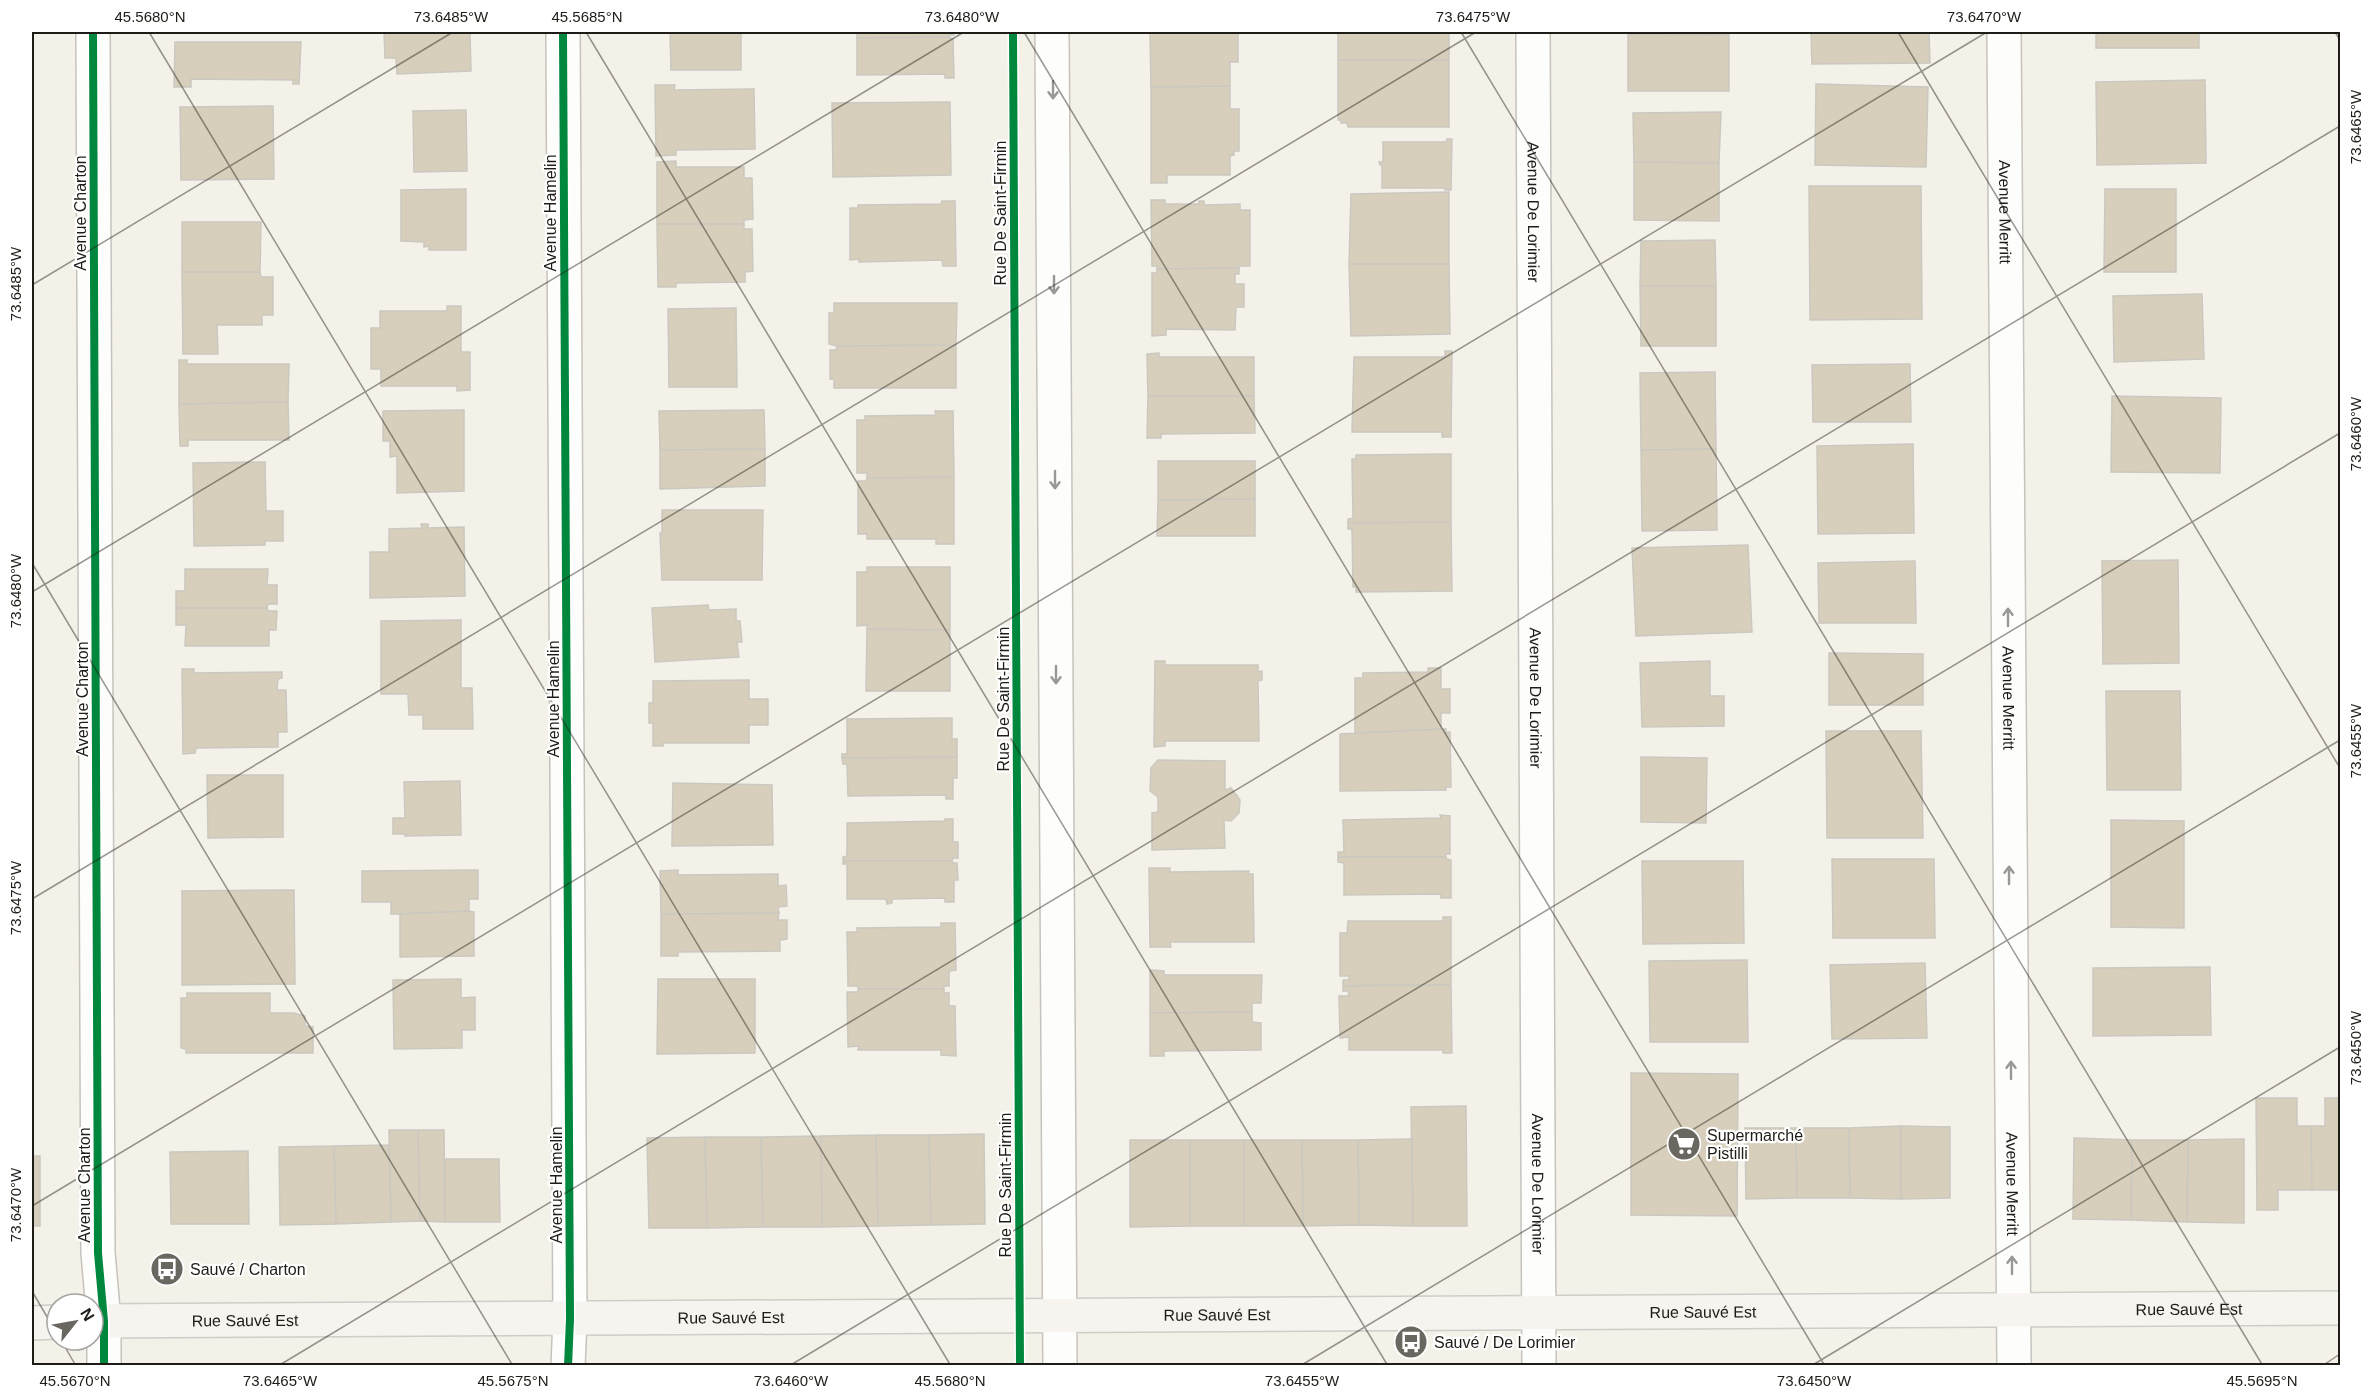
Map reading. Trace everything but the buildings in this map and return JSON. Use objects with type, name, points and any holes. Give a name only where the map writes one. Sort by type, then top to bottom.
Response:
[{"type":"main road","name":"Rue Sauvé Est","points":[[105,1321],[1540,1312],[2013,1312],[2340,1308]]},
{"type":"street","name":"Avenue Charton","points":[[93,32],[98,1292]]},
{"type":"street","name":"Avenue Hamelin","points":[[563,32],[570,1319],[568,1365]]},
{"type":"street","points":[[1052,32],[1060,1365]]},
{"type":"street","name":"Avenue De Lorimier","points":[[1533,32],[1539,1365]]},
{"type":"street","name":"Avenue Merritt","points":[[2004,32],[2014,1365]]},
{"type":"cycle path","points":[[93,32],[98,1253],[104,1321],[104,1366]]},
{"type":"cycle path","points":[[563,32],[570,1319],[568,1366]]},
{"type":"cycle path","name":"Rue De Saint-Firmin","points":[[1013,32],[1020,1366]]},
{"type":"place","name":"Supermarché Pistilli","points":[[1684,1144]]},
{"type":"place","name":"Sauvé / Charton","points":[[167,1269]]},
{"type":"place","name":"Sauvé / De Lorimier","points":[[1411,1342]]}]
